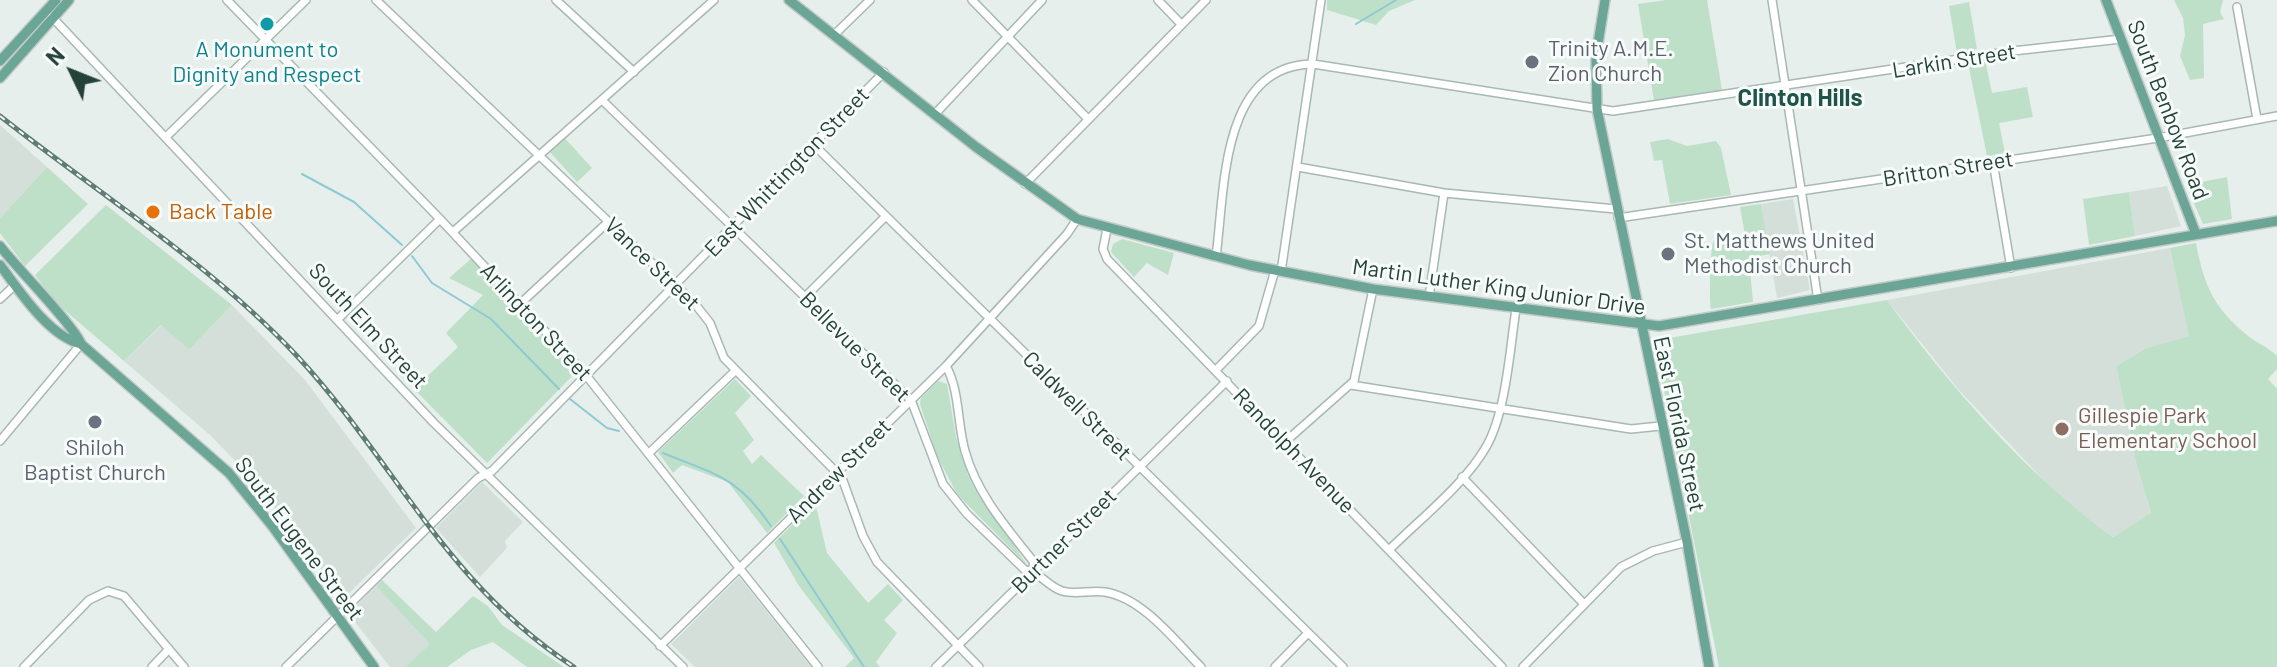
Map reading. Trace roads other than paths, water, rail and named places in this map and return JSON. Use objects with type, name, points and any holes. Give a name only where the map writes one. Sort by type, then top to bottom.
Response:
[{"type":"main road","name":"South Elm Street","points":[[36,0],[49,13]]},
{"type":"main road","points":[[0,78],[56,0]]},
{"type":"main road","points":[[0,61],[49,13],[69,0]]},
{"type":"main road","name":"Martin Luther King Junior Drive","points":[[789,0],[1025,184],[1077,219],[1216,257],[1373,289],[1639,326],[1703,321],[2277,221]]},
{"type":"main road","name":"East Florida Street","points":[[1605,0],[1596,56],[1597,109],[1639,326],[1687,542],[1709,667]]},
{"type":"main road","name":"South Benbow Road","points":[[2106,0],[2196,234]]},
{"type":"main road","name":"South Eugene Street","points":[[0,246],[31,286],[78,333],[81,344]]},
{"type":"main road","name":"South Eugene Street","points":[[0,265],[15,285],[70,341],[81,344],[229,473],[267,519],[374,667]]},
{"type":"street","name":"Arlington Street","points":[[227,0],[521,303],[585,374],[818,667]]},
{"type":"street","points":[[167,136],[306,0]]},
{"type":"street","name":"Vance Street","points":[[376,0],[705,316],[716,344],[735,371],[837,473],[877,562],[979,667]]},
{"type":"street","points":[[556,0],[634,72]]},
{"type":"street","points":[[453,232],[714,0]]},
{"type":"street","points":[[835,34],[870,0]]},
{"type":"street","points":[[972,0],[1088,119]]},
{"type":"street","points":[[935,114],[1042,0]]},
{"type":"street","points":[[1158,0],[1181,24]]},
{"type":"street","points":[[1025,184],[1206,0]]},
{"type":"street","points":[[1216,370],[1259,326],[1278,271],[1298,167],[1321,0]]},
{"type":"street","points":[[1772,0],[1818,300]]},
{"type":"street","points":[[2237,7],[2257,119]]},
{"type":"street","name":"South Elm Street","points":[[49,13],[485,474],[683,667]]},
{"type":"street","name":"Larkin Street","points":[[1313,64],[1597,109],[1643,108],[2013,51],[2121,39]]},
{"type":"street","points":[[1216,257],[1227,168],[1244,102],[1258,84],[1277,71],[1313,64]]},
{"type":"street","name":"East Whittington Street","points":[[286,667],[733,228],[884,72]]},
{"type":"street","name":"Bellevue Street","points":[[603,101],[911,400],[930,457],[951,495],[1025,570],[1034,571],[1057,589],[1103,592],[1133,603],[1201,667]]},
{"type":"street","name":"Britton Street","points":[[1298,167],[1444,193],[1617,214],[1801,192],[2158,138],[2277,116]]},
{"type":"street","name":"Caldwell Street","points":[[813,144],[1343,667]]},
{"type":"street","points":[[1993,162],[2011,268]]},
{"type":"street","points":[[1429,297],[1444,193]]},
{"type":"street","points":[[806,296],[885,217]]},
{"type":"street","points":[[337,320],[440,219]]},
{"type":"street","name":"Andrew Street","points":[[660,646],[946,366],[1067,234],[1077,219]]},
{"type":"street","points":[[521,303],[608,222]]},
{"type":"street","name":"Randolph Avenue","points":[[1107,229],[1103,249],[1107,259],[1502,667]]},
{"type":"street","points":[[0,299],[15,285]]},
{"type":"street","points":[[1285,442],[1351,385],[1373,289]]},
{"type":"street","points":[[1389,550],[1462,477],[1488,444],[1498,410],[1516,309]]},
{"type":"street","points":[[0,441],[81,344]]},
{"type":"street","points":[[946,366],[952,378],[961,435],[971,469],[985,498],[1033,561],[1034,571]]},
{"type":"street","points":[[649,453],[735,371]]},
{"type":"street","name":"Burtner Street","points":[[936,667],[1227,381]]},
{"type":"street","points":[[1351,385],[1631,429],[1660,426]]},
{"type":"street","points":[[1462,477],[1584,604]]},
{"type":"street","points":[[1523,667],[1621,567],[1636,557],[1687,542]]},
{"type":"street","points":[[24,667],[89,600],[108,591],[124,596],[184,667]]},
{"type":"street","points":[[1275,667],[1308,633]]},
{"type":"street","points":[[152,667],[169,649]]},
{"type":"waterway","points":[[1356,24],[1396,0]]},
{"type":"waterway","points":[[302,174],[354,202],[402,245]]},
{"type":"waterway","points":[[412,256],[432,283],[491,319],[559,389]]},
{"type":"waterway","points":[[570,399],[607,428],[619,431]]},
{"type":"waterway","points":[[663,453],[736,487],[759,509],[771,526]]},
{"type":"waterway","points":[[780,539],[864,667]]},
{"type":"railway","points":[[0,116],[191,260],[264,322],[332,397],[424,520],[490,598],[529,634],[574,667]]},
{"type":"place","name":"A Monument to Dignity and Respect","points":[[267,24]]},
{"type":"place","name":"Trinity A.M.E. Zion Church","points":[[1532,62]]},
{"type":"place","name":"Back Table","points":[[153,212]]},
{"type":"place","name":"St. Matthews United Methodist Church","points":[[1668,254]]},
{"type":"place","name":"Shiloh Baptist Church","points":[[95,422]]},
{"type":"place","name":"Gillespie Park Elementary School","points":[[2062,429]]},
{"type":"district","name":"Clinton Hills","points":[[1800,98]]}]
